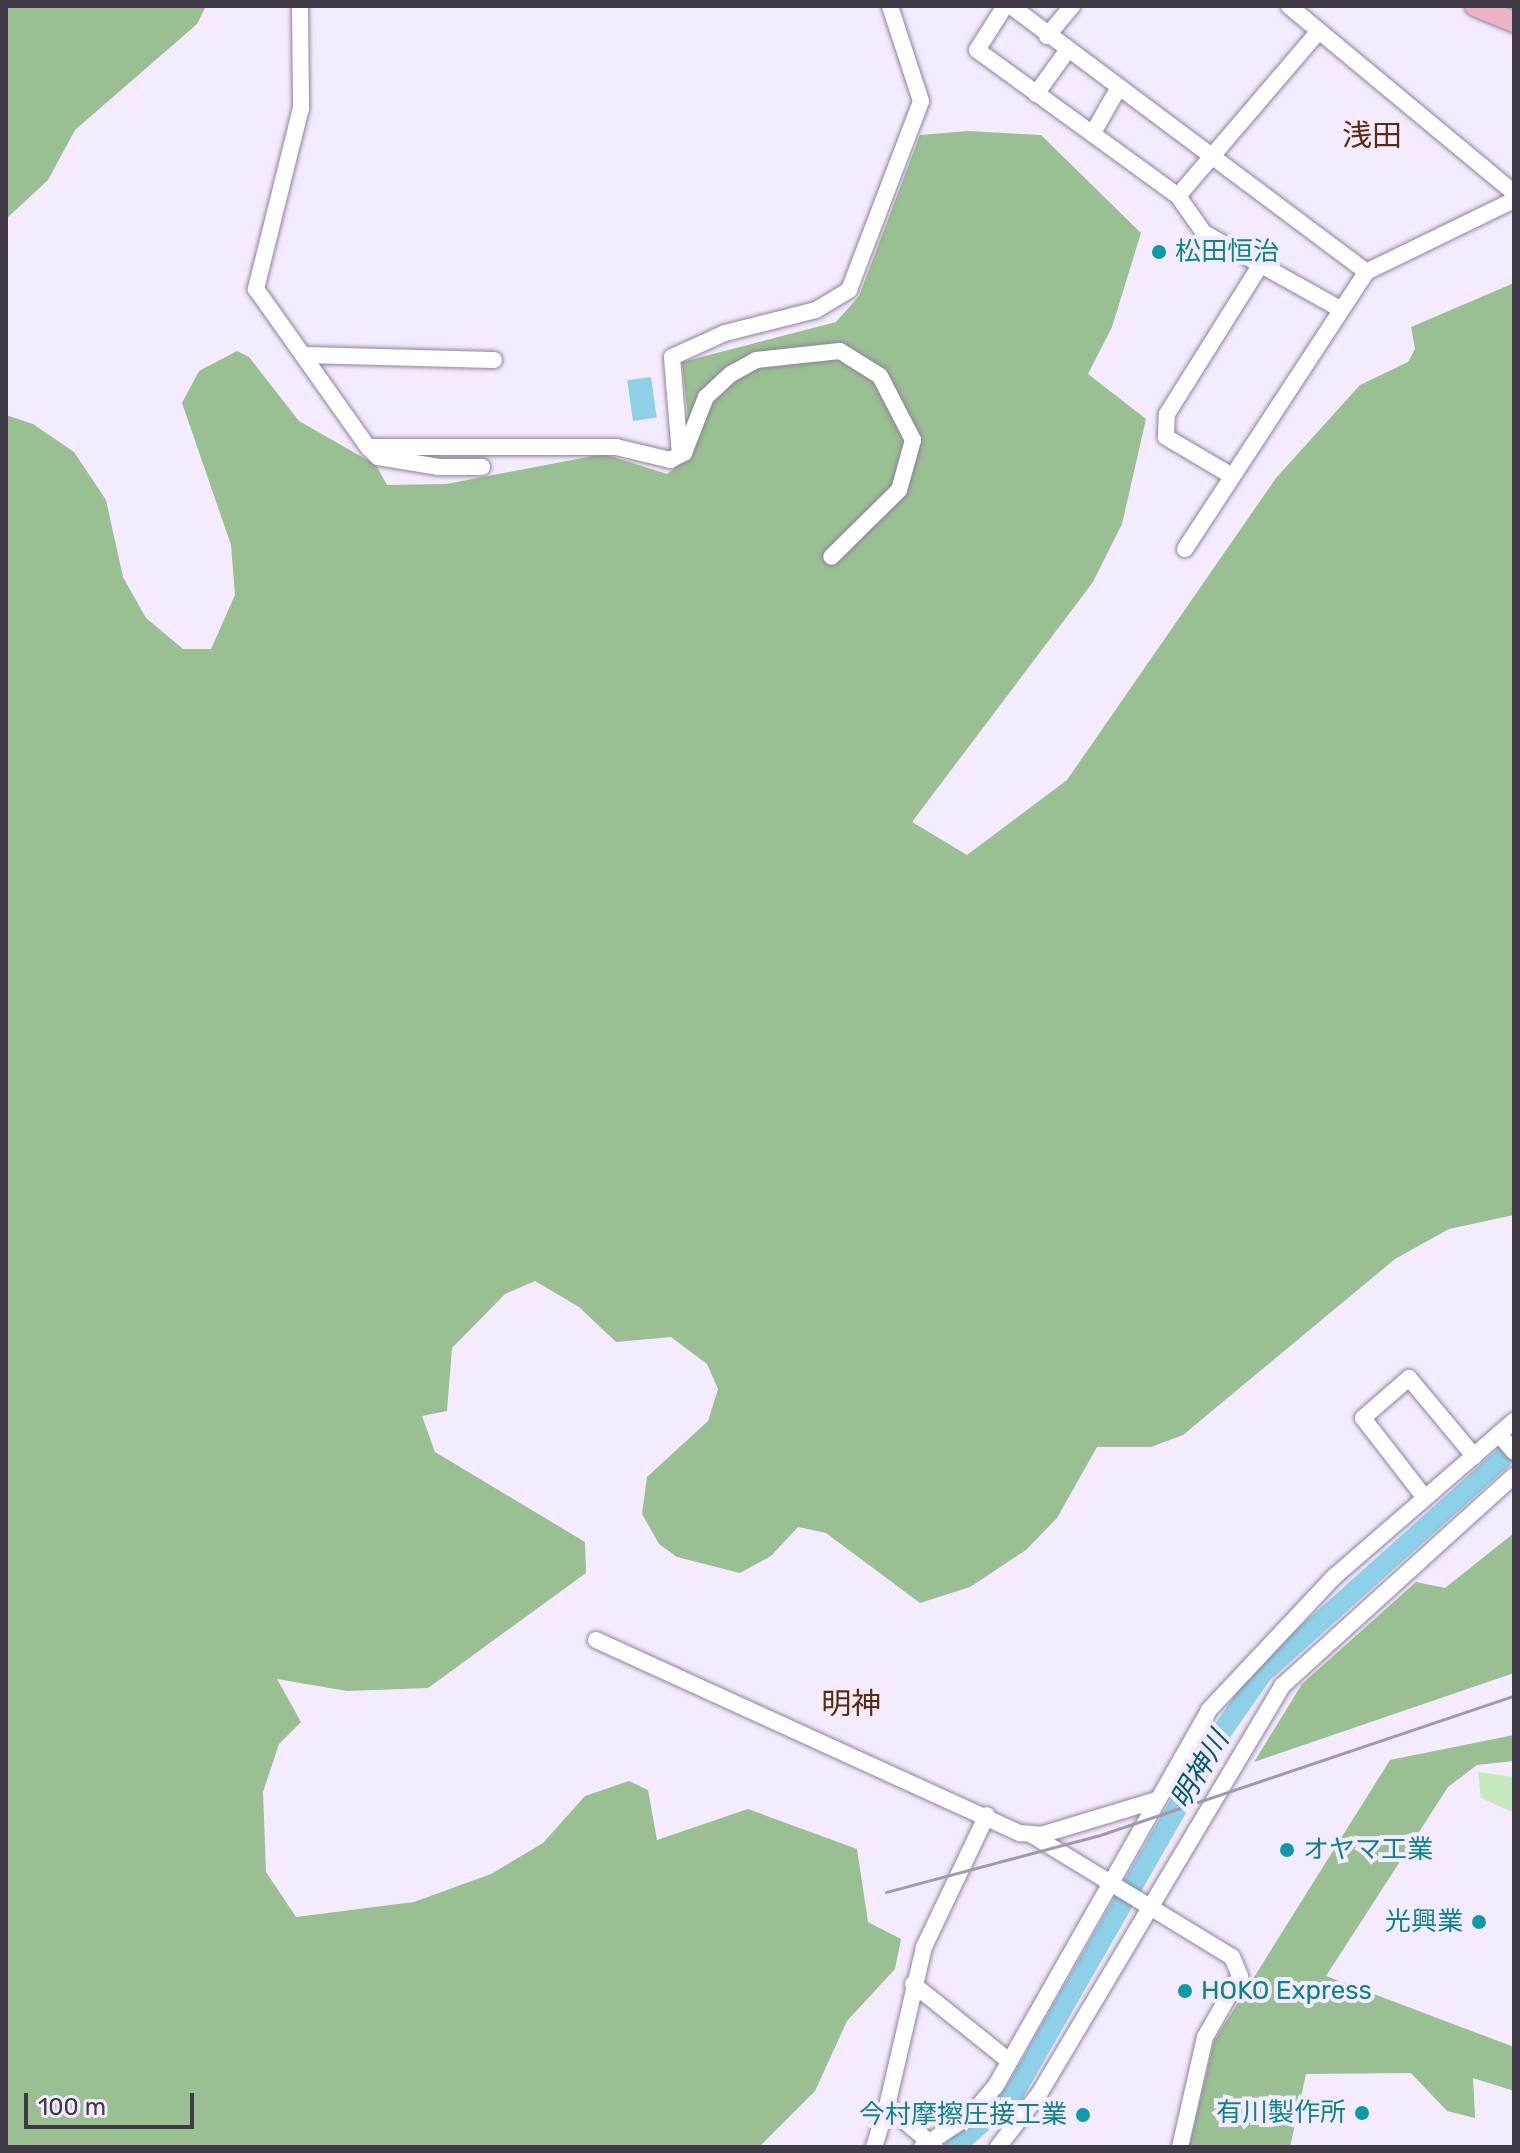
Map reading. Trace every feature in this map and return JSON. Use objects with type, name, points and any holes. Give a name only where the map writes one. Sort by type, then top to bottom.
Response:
[{"type":"main road","points":[[1475,6],[1514,22]]},
{"type":"street","points":[[300,6],[301,108],[256,289],[378,457],[439,467],[482,467]]},
{"type":"street","points":[[680,455],[672,357],[735,330],[816,310],[849,290],[921,101],[890,6]]},
{"type":"street","points":[[1340,309],[1204,233],[1178,196],[1094,131],[1036,94],[977,50],[1008,6],[1366,272]]},
{"type":"street","points":[[1047,36],[1072,6]]},
{"type":"street","points":[[1289,6],[1514,193]]},
{"type":"street","points":[[1178,196],[1319,31]]},
{"type":"street","points":[[1036,94],[1067,51]]},
{"type":"street","points":[[1094,131],[1118,89]]},
{"type":"street","points":[[1185,549],[1366,272],[1514,200]]},
{"type":"street","points":[[1232,476],[1166,437],[1167,414],[1260,266]]},
{"type":"street","points":[[680,455],[706,397],[756,360],[840,351],[860,357],[895,396],[913,440],[899,490],[831,557]]},
{"type":"street","points":[[304,355],[494,360]]},
{"type":"street","points":[[368,447],[616,447],[653,460],[680,455]]},
{"type":"street","points":[[1425,1498],[1363,1418],[1409,1378],[1474,1456]]},
{"type":"street","points":[[887,2106],[930,2146],[972,2114],[1114,1883],[1209,1710],[1266,1642],[1474,1456],[1505,1442],[1514,1421]]},
{"type":"street","points":[[998,2147],[1039,2094],[1145,1902],[1282,1686],[1514,1476]]},
{"type":"street","points":[[596,1640],[684,1686],[796,1726],[1030,1834],[1232,1957],[1240,1976],[1205,2037],[1180,2147]]},
{"type":"street","points":[[1030,1834],[1157,1800]]},
{"type":"street","points":[[874,2147],[887,2106],[913,1984],[987,1815]]},
{"type":"street","points":[[913,1984],[1008,2060]]},
{"type":"green space","points":[[6,6],[206,6],[197,24],[75,130],[48,180],[6,219]]},
{"type":"green space","points":[[968,131],[1041,135],[1141,233],[1112,327],[1088,374],[1146,419],[1122,524],[1093,582],[912,822],[967,855],[1067,780],[1276,478],[1360,385],[1408,362],[1415,349],[1411,327],[1514,283],[1514,1215],[1449,1229],[1395,1259],[1183,1435],[1151,1447],[1097,1447],[1057,1518],[1026,1550],[970,1587],[920,1603],[826,1533],[798,1527],[771,1556],[740,1573],[677,1557],[659,1544],[642,1514],[647,1477],[708,1421],[718,1389],[707,1364],[671,1337],[616,1342],[579,1307],[535,1281],[505,1294],[452,1348],[447,1411],[422,1416],[435,1452],[585,1542],[586,1573],[428,1688],[347,1691],[277,1679],[301,1722],[279,1744],[263,1792],[266,1872],[296,1917],[414,1902],[491,1874],[543,1843],[585,1796],[629,1781],[648,1790],[657,1840],[748,1809],[857,1849],[868,1922],[901,1939],[895,1969],[847,2021],[815,2091],[759,2147],[6,2147],[6,415],[33,424],[74,452],[106,500],[123,577],[146,618],[183,649],[211,649],[235,595],[231,545],[182,403],[199,371],[237,351],[249,357],[299,421],[376,465],[387,485],[446,484],[604,454],[667,474],[692,455],[682,362],[836,322],[859,296],[920,135]]},
{"type":"green space","points":[[1514,1533],[1514,1673],[1254,1762],[1302,1684],[1416,1582],[1445,1588]]},
{"type":"green space","points":[[1514,1735],[1514,1761],[1477,1765],[1448,1787],[1326,1976],[1514,2047],[1514,2091],[1473,2078],[1475,2118],[1447,2111],[1411,2073],[1306,2074],[1290,2147],[1189,2147],[1214,2041],[1390,1760]]},
{"type":"green space","points":[[1478,1772],[1514,1777],[1514,1813],[1481,1798]]},
{"type":"water","points":[[651,377],[657,418],[633,421],[627,380]]},
{"type":"waterway","name":"明神川","points":[[955,2147],[1013,2095],[1216,1740],[1263,1673],[1514,1448]]},
{"type":"railway","points":[[886,1892],[1097,1836],[1514,1696]]},
{"type":"place","name":"松田恒治","points":[[1159,252]]},
{"type":"place","name":"オヤマ工業","points":[[1287,1850]]},
{"type":"place","name":"光興業","points":[[1479,1922]]},
{"type":"place","name":"HOKO Express","points":[[1185,1991]]},
{"type":"place","name":"有川製作所","points":[[1362,2113]]},
{"type":"place","name":"今村摩擦圧接工業","points":[[1083,2115]]},
{"type":"district","name":"浅田","points":[[1372,136]]},
{"type":"district","name":"明神","points":[[851,1704]]}]
